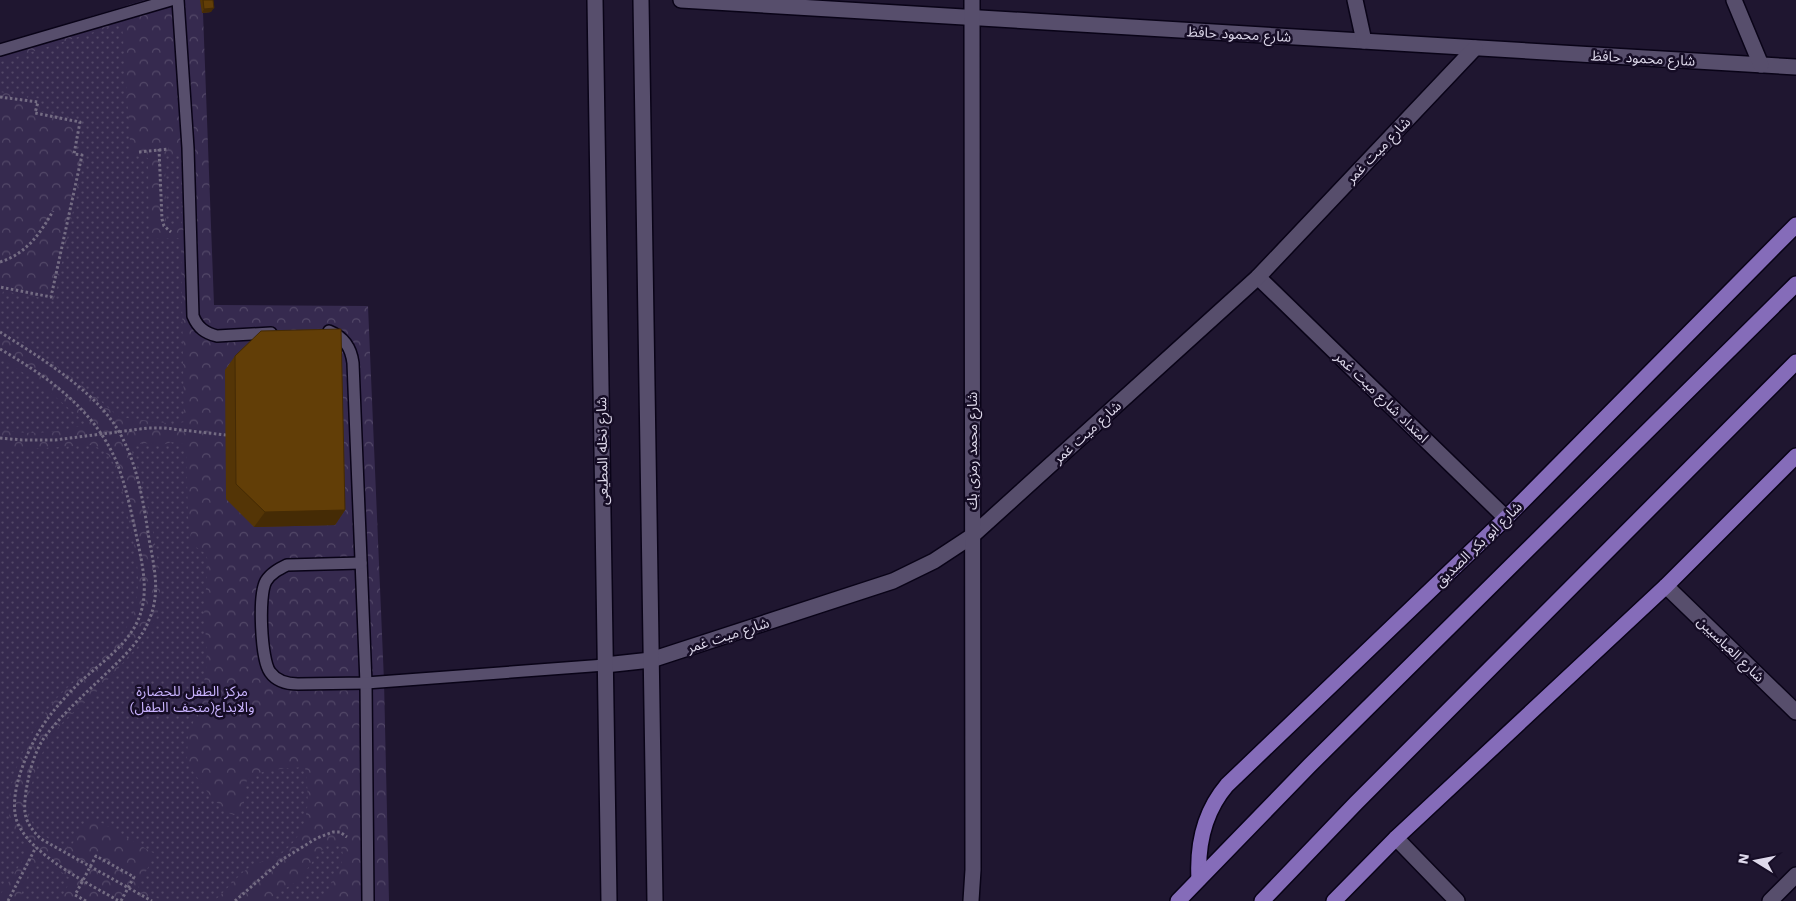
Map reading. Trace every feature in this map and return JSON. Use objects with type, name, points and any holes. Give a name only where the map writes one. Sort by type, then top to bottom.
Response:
[{"type":"main road","name":"شارع ابو بكر الصديق","points":[[1199,879],[1202,831],[1211,808],[1227,785],[1506,518],[1796,225]]},
{"type":"main road","points":[[1178,901],[1310,765],[1796,284]]},
{"type":"main road","points":[[1262,901],[1796,362]]},
{"type":"main road","points":[[1334,901],[1396,838],[1666,586],[1796,456]]},
{"type":"street","name":"شارع نخله المطيعى","points":[[596,0],[609,901]]},
{"type":"street","points":[[641,0],[655,901]]},
{"type":"street","name":"شارع محمود حافظ","points":[[681,0],[1796,67]]},
{"type":"street","name":"شارع محمد رمزى بك","points":[[971,901],[973,870],[972,0]]},
{"type":"street","points":[[1355,0],[1364,41]]},
{"type":"street","points":[[1734,0],[1762,65]]},
{"type":"street","name":"شارع ميت غمر","points":[[605,666],[651,660],[893,580],[934,561],[972,536],[1258,276],[1475,48]]},
{"type":"street","name":"امتداد شارع ميت غمر","points":[[1258,276],[1506,518]]},
{"type":"street","name":"شارع العباسيين","points":[[1666,586],[1796,712]]},
{"type":"street","points":[[1396,838],[1458,901]]},
{"type":"street","points":[[1770,901],[1796,875]]},
{"type":"lane","points":[[0,50],[170,0]]},
{"type":"lane","points":[[178,0],[188,148],[190,233],[196,324],[202,330],[217,336],[282,332]]},
{"type":"lane","points":[[320,330],[336,334],[348,346],[352,354],[366,683],[368,901]]},
{"type":"lane","points":[[361,563],[288,565],[279,568],[266,581],[262,599],[266,664],[278,680],[288,684],[366,683],[605,666]]},
{"type":"path","points":[[0,97],[38,102],[35,113],[80,122],[74,154],[82,155],[51,297],[0,287]]},
{"type":"path","points":[[139,152],[188,148]]},
{"type":"path","points":[[159,150],[163,223],[170,231],[190,233]]},
{"type":"path","points":[[0,262],[12,258],[29,246],[41,232],[53,211]]},
{"type":"path","points":[[0,332],[33,352],[96,402],[113,422],[132,462],[144,504],[156,576],[154,607],[146,628],[132,647],[44,738],[38,748],[32,765],[25,804],[26,820],[41,839],[152,901]]},
{"type":"path","points":[[0,349],[26,365],[72,400],[90,417],[102,435],[116,462],[129,500],[145,575],[143,605],[134,628],[112,653],[65,698],[48,718],[35,738],[22,771],[15,802],[15,815],[18,824],[36,847],[83,881],[120,901],[134,877],[96,856],[90,866],[83,881],[75,895],[86,901]]},
{"type":"path","points":[[0,438],[55,440],[148,428],[226,435]]},
{"type":"path","points":[[235,901],[283,859],[326,833],[340,832],[351,841]]},
{"type":"path","points":[[8,901],[36,847]]},
{"type":"green space","name":"مركز الطفل للحضارة والابداع(متحف الطفل)","points":[[145,0],[210,0],[211,12],[203,13],[214,305],[368,306],[384,681],[389,901],[0,901],[0,44]]},
{"type":"green space","points":[[122,23],[131,155],[148,158],[149,239],[181,238],[184,422],[174,424],[119,417],[73,378],[0,327],[0,307],[3,291],[54,300],[86,150],[76,149],[81,121],[39,111],[41,99],[0,92],[0,62]]},
{"type":"green space","points":[[165,155],[181,155],[182,224],[166,225]]},
{"type":"green space","points":[[0,358],[38,382],[87,424],[65,430],[33,433],[0,429]]},
{"type":"green space","points":[[171,442],[183,444],[186,448],[188,517],[191,528],[190,543],[206,554],[208,562],[204,614],[207,651],[206,671],[201,700],[188,737],[187,758],[189,766],[211,797],[228,813],[234,815],[241,814],[246,783],[249,778],[255,775],[272,770],[305,767],[307,780],[306,816],[297,837],[278,856],[254,864],[247,869],[214,901],[162,901],[138,887],[155,854],[102,823],[94,820],[88,821],[68,847],[49,839],[36,829],[29,814],[30,793],[35,774],[41,756],[56,730],[96,692],[137,648],[156,619],[160,597],[157,555],[148,506],[131,449],[136,445],[146,443],[160,445]]},
{"type":"green space","points":[[91,445],[99,448],[111,459],[121,482],[134,544],[138,574],[136,604],[125,631],[117,643],[57,698],[39,723],[22,755],[15,772],[9,805],[12,826],[26,844],[23,860],[0,895],[0,449]]},
{"type":"green space","points":[[330,844],[336,844],[341,847],[343,854],[340,867],[324,901],[267,901],[299,879],[321,851]]},
{"type":"green space","points":[[40,856],[71,879],[60,901],[19,901],[27,877]]},
{"type":"building","points":[[203,0],[213,0],[214,8],[204,9]]},
{"type":"building","points":[[341,329],[345,510],[265,512],[236,484],[235,356],[261,331]]}]
